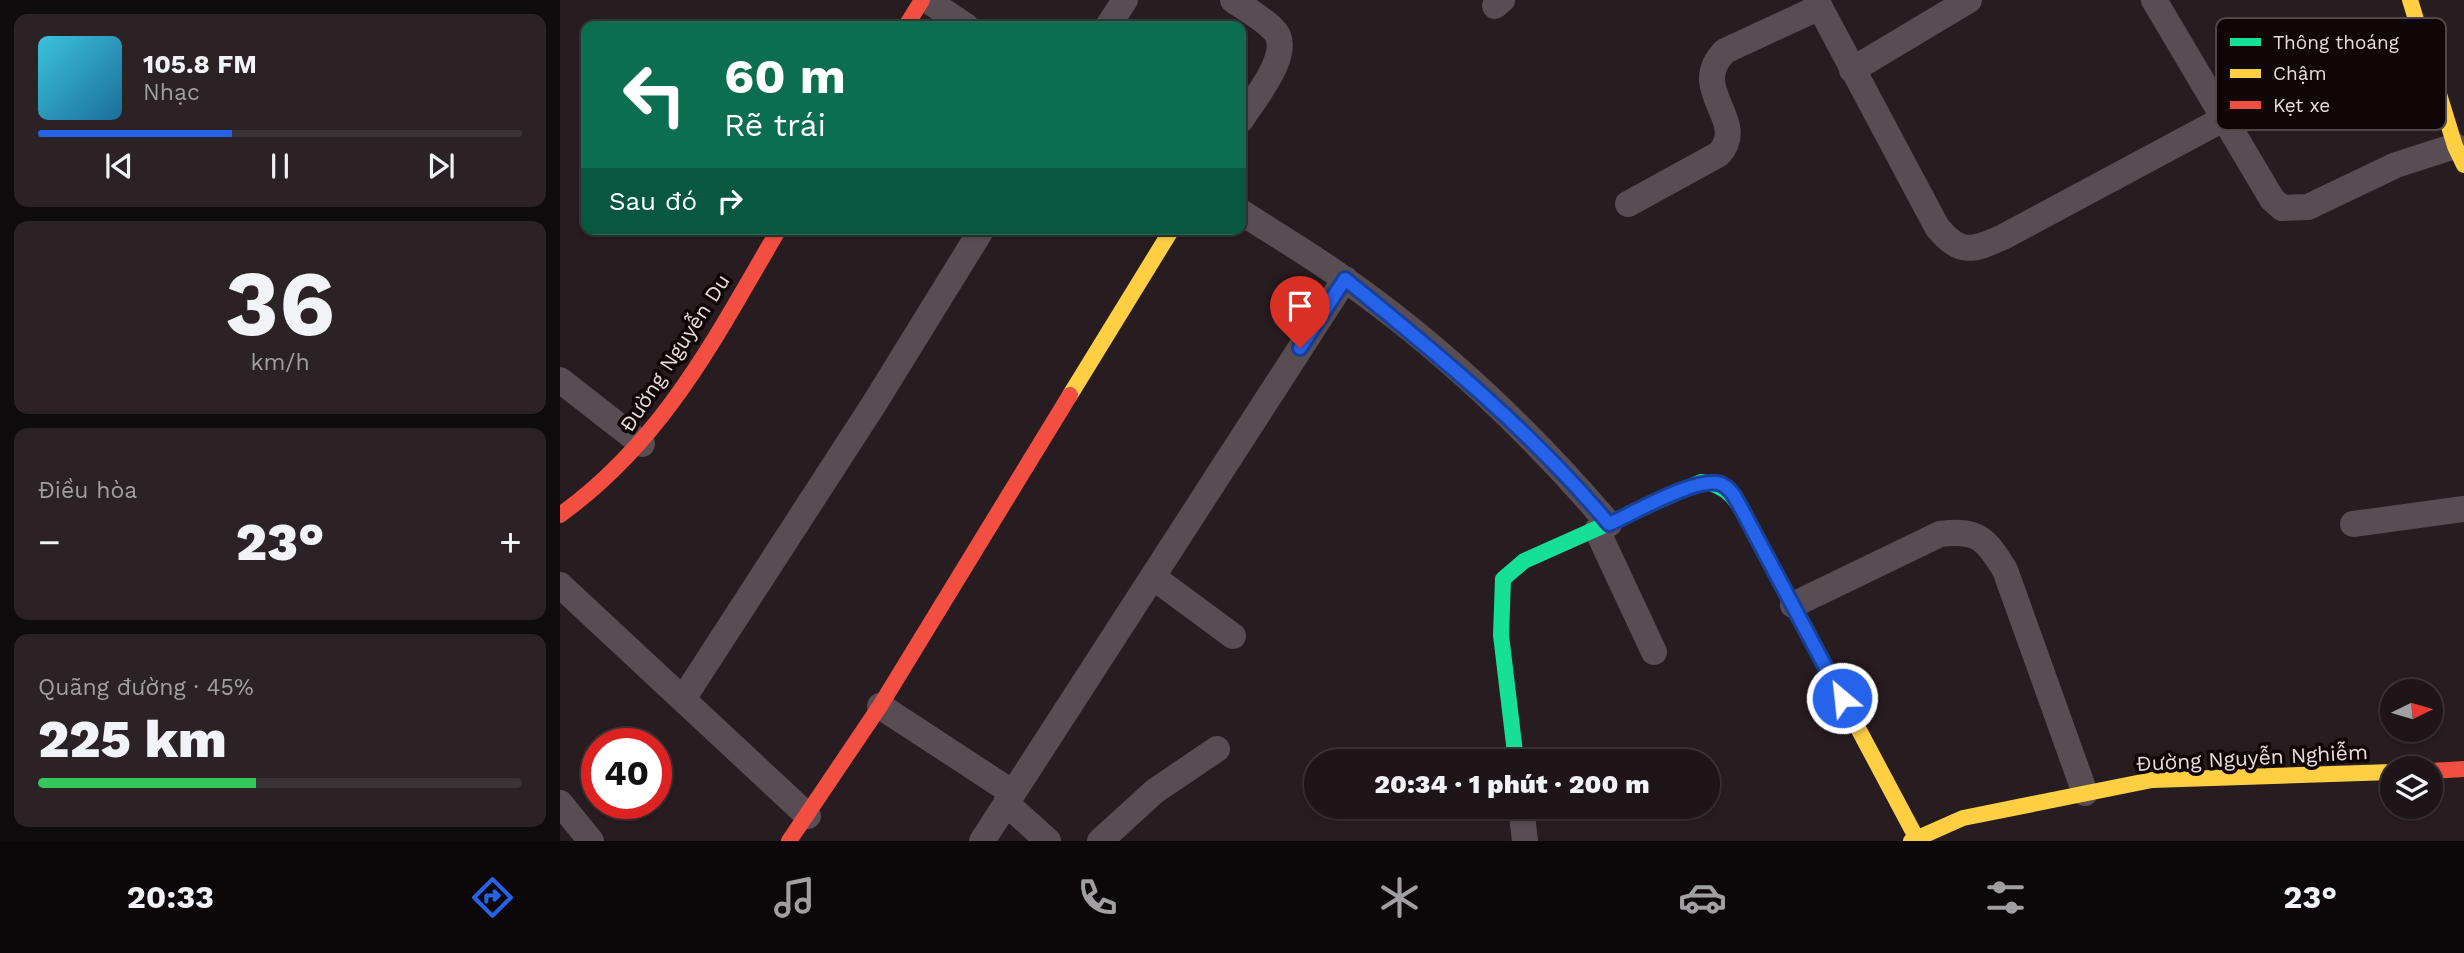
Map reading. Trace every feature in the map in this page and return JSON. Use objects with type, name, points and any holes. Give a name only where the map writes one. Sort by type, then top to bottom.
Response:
[{"type":"street","points":[[910,21],[925,0],[958,21]]},
{"type":"street","points":[[1111,21],[1125,0]]},
{"type":"street","points":[[1233,0],[1274,30],[1281,40],[1280,56],[1246,112]]},
{"type":"street","points":[[1852,70],[1969,0]]},
{"type":"street","points":[[2154,0],[2216,103]]},
{"type":"street","points":[[2410,0],[2416,18]]},
{"type":"street","points":[[1628,204],[1719,154],[1727,145],[1729,132],[1710,76],[1714,62],[1725,51],[1818,4],[1937,227],[1951,244],[1965,248],[1981,247],[2003,237],[2216,123]]},
{"type":"street","points":[[2232,130],[2272,199],[2282,208],[2308,207],[2396,165],[2459,156],[2446,115]]},
{"type":"street","points":[[1246,215],[1345,279],[1478,389],[1567,474],[1603,527],[1654,652]]},
{"type":"street","name":"Đường Nguyễn Du","points":[[560,515],[606,481],[642,444],[674,399],[775,235]]},
{"type":"street","points":[[682,699],[874,404],[978,235]]},
{"type":"street","points":[[789,841],[880,706],[1168,235]]},
{"type":"street","points":[[982,841],[1345,279]]},
{"type":"street","points":[[560,380],[642,444]]},
{"type":"street","points":[[1515,749],[1501,635],[1503,579],[1524,561],[1701,482],[1720,483],[1731,491],[1793,604],[1914,840]]},
{"type":"street","points":[[2353,524],[2464,509]]},
{"type":"street","points":[[1793,604],[1940,534],[1962,531],[1973,534],[1990,546],[2005,570],[2085,793]]},
{"type":"street","points":[[1153,577],[1233,636]]},
{"type":"street","points":[[560,585],[808,816]]},
{"type":"street","points":[[880,706],[1009,798],[1048,841]]},
{"type":"street","points":[[1100,841],[1156,791],[1217,749]]},
{"type":"street","points":[[2443,770],[2464,769]]},
{"type":"street","name":"Đường Nguyễn Nghiễm","points":[[1914,840],[1962,818],[2152,780],[2380,772]]},
{"type":"street","points":[[560,803],[592,841]]},
{"type":"street","points":[[1522,819],[1525,841]]},
{"type":"traffic: fast","points":[[1515,749],[1501,635],[1503,579],[1524,561],[1701,482],[1721,487],[1728,492],[1740,506],[1754,533]]},
{"type":"traffic: slow","points":[[2410,0],[2416,18]]},
{"type":"traffic: slow","points":[[2446,117],[2464,165]]},
{"type":"traffic: slow","points":[[1070,395],[1168,235]]},
{"type":"traffic: slow","points":[[1754,533],[1917,839]]},
{"type":"traffic: slow","points":[[1911,841],[1963,818],[2152,780],[2380,772]]},
{"type":"traffic: jam","points":[[909,21],[922,0]]},
{"type":"traffic: jam","points":[[560,515],[630,454],[659,420],[733,309],[776,235]]},
{"type":"traffic: jam","points":[[789,841],[880,706],[1070,395]]},
{"type":"traffic: jam","points":[[2443,770],[2464,769]]},
{"type":"route","points":[[1300,348],[1345,279],[1460,372],[1567,474],[1609,524],[1701,482],[1720,483],[1731,491],[1741,508],[1842,698]]}]
